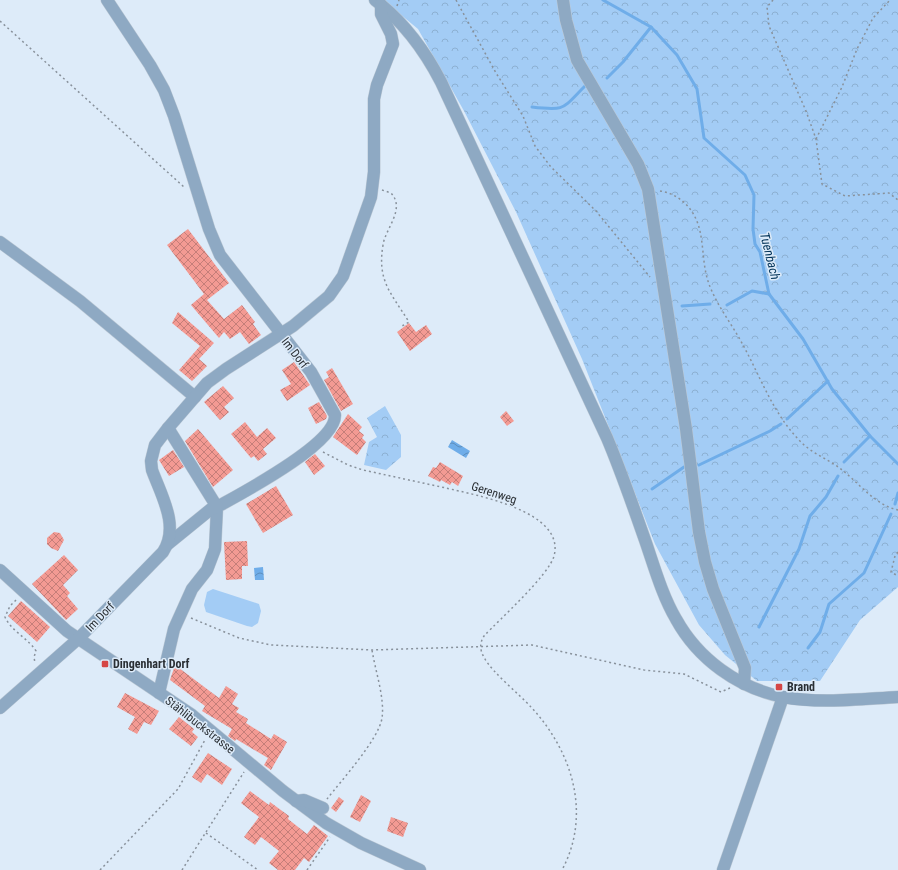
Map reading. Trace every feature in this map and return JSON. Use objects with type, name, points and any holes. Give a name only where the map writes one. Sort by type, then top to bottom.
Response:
[{"type":"street","points":[[107,0],[150,65],[164,90],[174,116],[199,199],[220,255],[282,334],[329,296],[340,281],[368,208],[372,188],[374,99],[377,85],[393,44],[391,34],[381,14],[378,2]]},
{"type":"street","points":[[563,0],[566,20],[577,60],[638,164],[648,189],[686,429],[703,554],[714,589],[745,668],[744,684]]},
{"type":"street","points":[[378,2],[413,36],[441,82],[607,438],[675,619],[685,634],[716,667],[744,684],[783,697],[836,700],[898,697]]},
{"type":"street","points":[[0,242],[80,301],[195,397]]},
{"type":"street","name":"Im Dorf","points":[[0,708],[78,639],[163,552],[168,544],[211,509],[263,481],[315,446],[331,429],[336,421],[335,415],[311,372],[282,334],[226,369],[207,383],[155,445],[151,461],[152,470],[170,523],[168,544]]},
{"type":"street","points":[[159,693],[174,629],[180,613],[192,589],[207,570],[215,549],[217,507],[168,428]]},
{"type":"street","name":"Stählibuckstrasse","points":[[0,570],[78,639],[211,730],[295,801],[336,830],[414,868]]},
{"type":"street","points":[[723,870],[783,697]]},
{"type":"street","points":[[295,801],[304,800],[322,808]]},
{"type":"path","points":[[456,0],[496,73],[523,116],[535,146],[551,167],[596,211],[664,294]]},
{"type":"path","points":[[773,0],[767,8],[769,26],[806,111],[816,139],[822,184],[845,196],[889,193],[898,200]]},
{"type":"path","points":[[816,139],[842,87],[857,49],[873,18],[890,0]]},
{"type":"path","points":[[0,21],[199,199]]},
{"type":"path","points":[[372,188],[391,193],[396,200],[394,216],[383,245],[382,274],[385,284],[409,322],[402,326]]},
{"type":"path","points":[[648,189],[669,192],[684,202],[695,217],[702,238],[704,270],[713,297],[742,344],[769,397],[787,425],[802,444],[842,469],[879,503],[898,510]]},
{"type":"path","name":"Gerenweg","points":[[315,446],[332,458],[348,465],[505,504],[536,520],[548,531],[554,541],[555,547],[553,560],[549,567],[484,636],[480,647]]},
{"type":"path","points":[[898,552],[895,556],[891,572],[898,576]]},
{"type":"path","points":[[24,592],[10,606],[5,617],[7,623],[32,645],[36,651],[34,657],[36,664],[42,670]]},
{"type":"path","points":[[180,613],[239,638],[271,645],[372,650],[532,645],[644,670],[684,674],[721,692],[730,688]]},
{"type":"path","points":[[480,647],[486,661],[548,726],[557,740],[568,763],[575,794],[576,818],[571,847],[562,870]]},
{"type":"path","points":[[322,808],[363,752],[381,723],[382,708],[372,650]]},
{"type":"path","points":[[100,870],[178,789],[211,730]]},
{"type":"path","points":[[182,870],[250,764]]},
{"type":"path","points":[[307,870],[336,830]]},
{"type":"path","points":[[206,833],[258,870]]},
{"type":"green space","points":[[383,0],[898,0],[898,587],[860,620],[820,681],[757,681],[725,655],[699,625],[655,544],[582,359],[516,212],[464,111],[418,29]]},
{"type":"green space","points":[[385,406],[401,435],[401,457],[386,470],[364,465],[369,442],[377,437],[367,418]]},
{"type":"green space","points":[[213,589],[259,604],[261,611],[258,623],[252,627],[247,626],[206,612],[204,605],[207,592]]},
{"type":"water","points":[[452,440],[470,451],[466,458],[448,447]]},
{"type":"water","points":[[263,567],[264,580],[255,580],[254,568]]},
{"type":"building","points":[[188,229],[229,283],[207,300],[224,319],[242,305],[255,322],[253,324],[261,335],[249,344],[240,332],[230,339],[224,332],[219,338],[191,305],[204,294],[167,245]]},
{"type":"building","points":[[178,312],[214,343],[199,359],[207,366],[192,381],[179,370],[200,346],[172,323]]},
{"type":"building","points":[[409,323],[416,332],[426,325],[432,334],[410,351],[397,332]]},
{"type":"building","points":[[294,362],[310,385],[287,401],[280,390],[291,384],[282,370]]},
{"type":"building","points":[[332,368],[353,404],[341,411],[324,380],[329,377],[326,372]]},
{"type":"building","points":[[223,386],[234,398],[224,407],[229,412],[220,420],[204,402]]},
{"type":"building","points":[[319,402],[327,416],[326,419],[316,424],[308,408]]},
{"type":"building","points":[[506,411],[514,421],[507,426],[500,417]]},
{"type":"building","points":[[348,414],[362,427],[359,431],[364,435],[362,438],[366,442],[357,455],[333,437]]},
{"type":"building","points":[[245,422],[257,437],[267,428],[276,438],[263,449],[267,454],[258,461],[254,456],[251,458],[231,434]]},
{"type":"building","points":[[198,429],[233,470],[213,487],[185,441]]},
{"type":"building","points":[[173,450],[184,467],[169,476],[159,460]]},
{"type":"building","points":[[315,454],[325,466],[314,475],[305,462]]},
{"type":"building","points":[[440,462],[463,476],[458,486],[452,482],[450,485],[441,480],[440,482],[428,476],[433,467],[436,468]]},
{"type":"building","points":[[276,486],[293,515],[263,533],[246,504]]},
{"type":"building","points":[[54,532],[60,533],[64,540],[58,551],[51,548],[47,544],[47,538]]},
{"type":"building","points":[[247,541],[248,566],[242,566],[242,579],[226,580],[224,542]]},
{"type":"building","points":[[64,555],[78,570],[63,585],[70,593],[67,596],[78,609],[66,620],[32,584]]},
{"type":"building","points":[[21,601],[50,627],[37,642],[8,616]]},
{"type":"building","points":[[175,665],[219,698],[226,686],[238,694],[232,704],[239,708],[236,712],[248,719],[246,723],[271,739],[274,734],[287,742],[271,770],[264,765],[268,758],[236,739],[235,741],[228,736],[232,729],[202,711],[205,706],[170,680]]},
{"type":"building","points":[[125,693],[159,711],[151,725],[144,722],[137,734],[128,729],[135,717],[117,707]]},
{"type":"building","points":[[179,717],[194,729],[192,732],[198,737],[191,746],[169,729]]},
{"type":"building","points":[[208,753],[232,769],[222,785],[207,774],[201,783],[192,777]]},
{"type":"building","points":[[250,791],[269,805],[270,802],[289,816],[288,819],[307,834],[314,825],[328,836],[309,862],[304,858],[295,870],[278,870],[269,863],[279,851],[261,837],[255,845],[244,837],[259,817],[241,803]]},
{"type":"building","points":[[361,795],[371,801],[360,822],[350,817]]},
{"type":"building","points":[[339,797],[344,801],[336,812],[331,808]]},
{"type":"building","points":[[391,817],[408,823],[403,837],[387,831]]},
{"type":"waterway","name":"Tuenbach","points":[[603,0],[651,27],[677,55],[697,89],[704,138],[745,175],[754,195],[753,229],[755,244],[760,252],[769,294],[803,339],[832,389],[870,436],[898,464]]},
{"type":"waterway","points":[[607,78],[623,62],[651,27]]},
{"type":"waterway","points":[[532,107],[551,109],[563,107],[585,86]]},
{"type":"waterway","points":[[727,305],[752,291],[769,294]]},
{"type":"waterway","points":[[682,306],[710,304]]},
{"type":"waterway","points":[[787,419],[828,381]]},
{"type":"waterway","points":[[699,465],[770,431],[781,424]]},
{"type":"waterway","points":[[844,462],[870,436]]},
{"type":"waterway","points":[[652,489],[684,467]]},
{"type":"waterway","points":[[759,627],[799,549],[810,516],[826,497],[838,476]]},
{"type":"waterway","points":[[895,504],[898,493]]},
{"type":"waterway","points":[[808,648],[820,632],[829,604],[864,573],[891,514]]},
{"type":"place","name":"Dingenhart Dorf","points":[[105,664]]},
{"type":"place","name":"Brand","points":[[779,687]]}]
